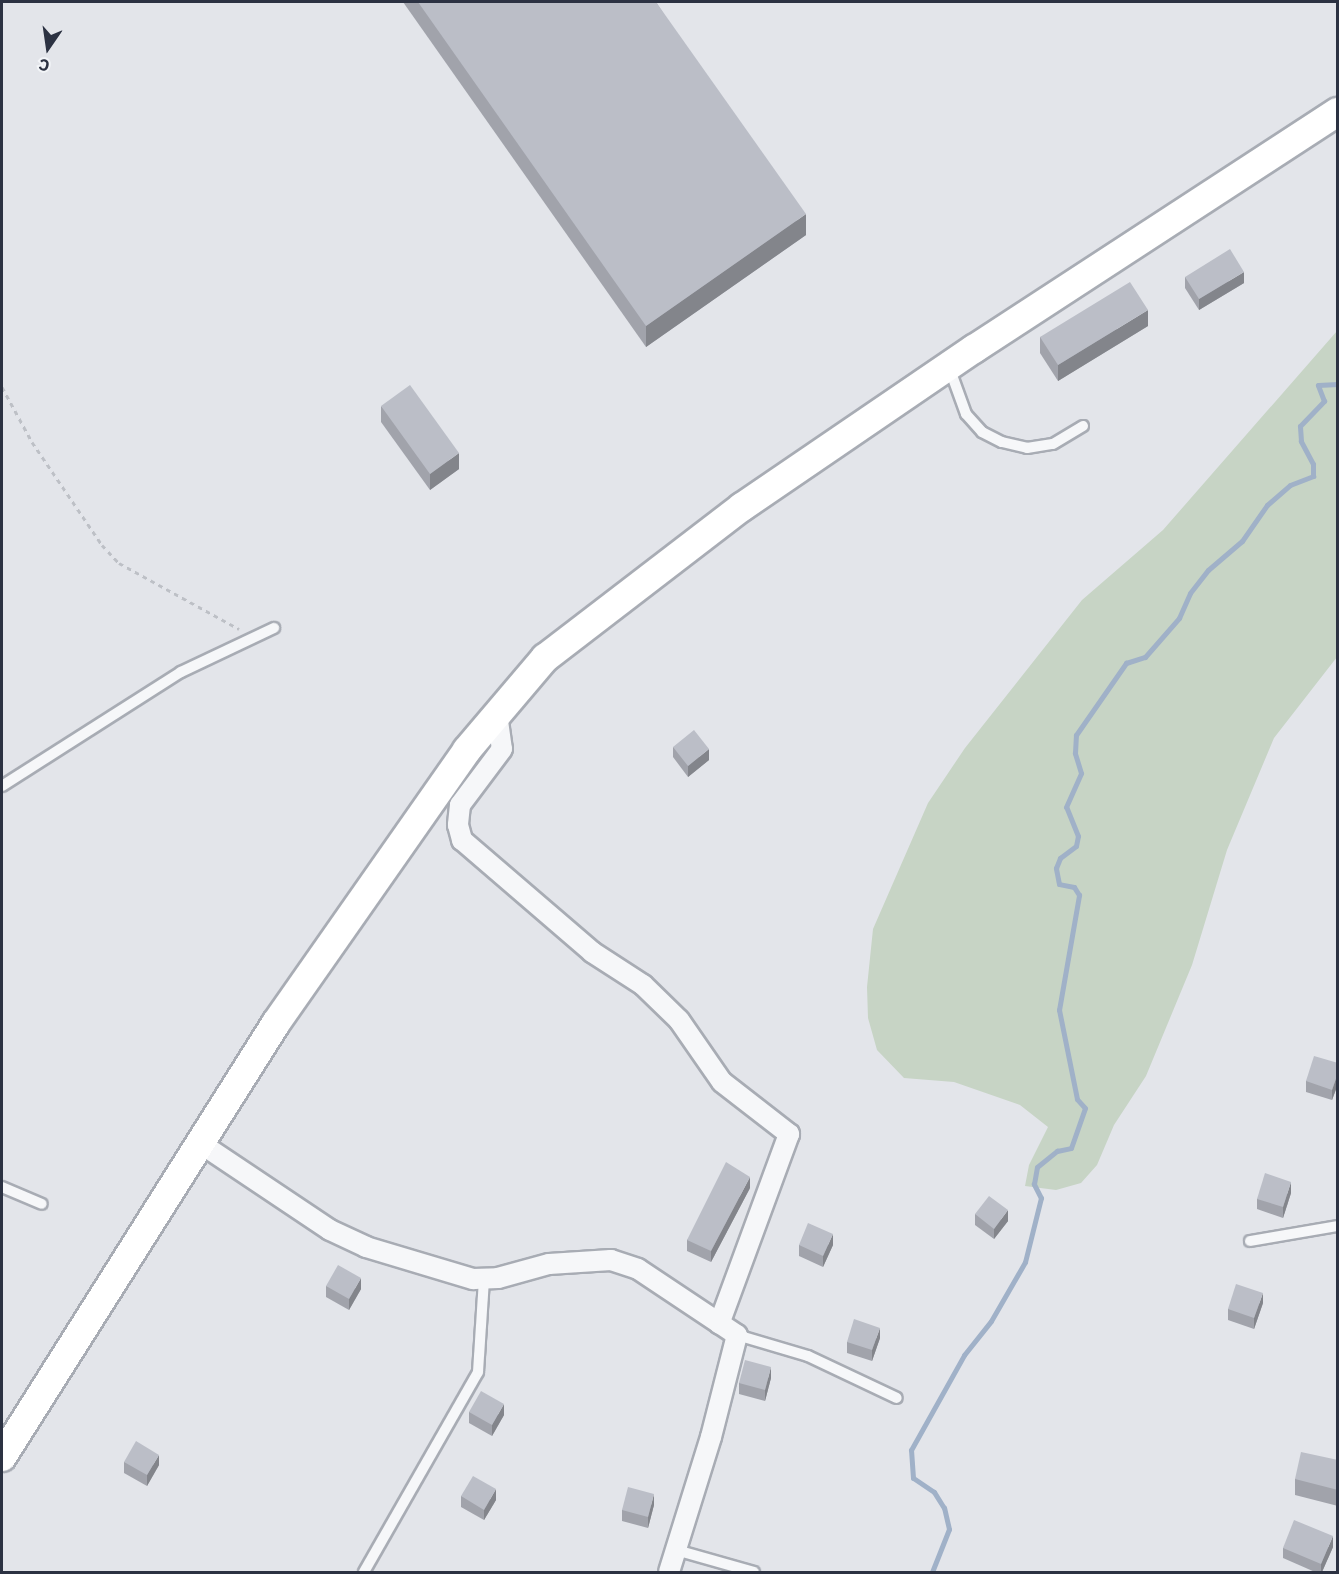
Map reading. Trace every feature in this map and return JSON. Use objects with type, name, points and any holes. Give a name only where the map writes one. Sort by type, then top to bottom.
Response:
[{"type":"street","points":[[2,1457],[276,1023],[397,846],[498,714],[545,658],[641,581],[742,507],[949,366],[1338,112]]},
{"type":"street","points":[[498,714],[502,749],[460,805],[458,825],[462,840],[592,952],[643,985],[679,1020],[722,1082],[789,1134],[719,1324]]},
{"type":"street","points":[[200,1143],[330,1230],[422,1266],[484,1278],[549,1264],[612,1260],[638,1269],[737,1335],[669,1572]]},
{"type":"lane","points":[[949,366],[966,414],[982,432],[1002,442],[1027,448],[1053,444],[1083,426]]},
{"type":"lane","points":[[2,786],[181,672],[274,628]]},
{"type":"lane","points":[[2,1187],[42,1204]]},
{"type":"lane","points":[[1250,1241],[1338,1226]]},
{"type":"lane","points":[[364,1572],[478,1372],[484,1278]]},
{"type":"lane","points":[[737,1335],[808,1356],[897,1398]]},
{"type":"lane","points":[[676,1550],[754,1572]]},
{"type":"path","points":[[2,387],[38,452],[119,563],[253,638]]},
{"type":"green space","points":[[1337,331],[1337,657],[1274,738],[1227,850],[1192,965],[1146,1076],[1114,1125],[1097,1165],[1081,1183],[1056,1190],[1025,1186],[1029,1165],[1048,1127],[1020,1105],[954,1082],[904,1078],[877,1050],[868,1018],[867,987],[873,929],[928,803],[965,748],[1082,600],[1163,530]]},
{"type":"building","points":[[418,2],[656,2],[806,214],[646,326]]},
{"type":"building","points":[[1230,249],[1244,272],[1199,299],[1185,277]]},
{"type":"building","points":[[1130,282],[1148,310],[1058,365],[1040,337]]},
{"type":"building","points":[[410,385],[459,453],[430,474],[381,406]]},
{"type":"building","points":[[694,730],[709,749],[688,766],[673,747]]},
{"type":"building","points":[[1314,1056],[1338,1063],[1338,1073],[1332,1090],[1306,1081]]},
{"type":"building","points":[[726,1162],[750,1177],[711,1251],[687,1240]]},
{"type":"building","points":[[1265,1173],[1291,1182],[1283,1207],[1257,1199]]},
{"type":"building","points":[[989,1196],[1008,1210],[994,1229],[975,1214]]},
{"type":"building","points":[[808,1223],[833,1234],[823,1256],[799,1245]]},
{"type":"building","points":[[338,1265],[361,1278],[349,1299],[326,1286]]},
{"type":"building","points":[[1236,1284],[1263,1293],[1254,1318],[1228,1309]]},
{"type":"building","points":[[854,1319],[880,1328],[872,1350],[847,1342]]},
{"type":"building","points":[[745,1360],[771,1367],[765,1390],[739,1383]]},
{"type":"building","points":[[481,1391],[504,1404],[492,1425],[469,1412]]},
{"type":"building","points":[[136,1441],[159,1455],[147,1475],[124,1462]]},
{"type":"building","points":[[1301,1452],[1338,1460],[1338,1490],[1295,1479]]},
{"type":"building","points":[[473,1476],[496,1489],[484,1510],[461,1496]]},
{"type":"building","points":[[628,1487],[654,1494],[648,1517],[622,1510]]},
{"type":"building","points":[[1294,1520],[1333,1536],[1321,1564],[1283,1548]]},
{"type":"waterway","points":[[1338,362],[1338,373]]},
{"type":"waterway","points":[[932,1572],[949,1529],[944,1508],[934,1492],[913,1478],[911,1450],[964,1355],[991,1321],[1025,1262],[1041,1198],[1034,1184],[1037,1167],[1057,1151],[1071,1148],[1085,1108],[1077,1099],[1059,1010],[1079,895],[1074,887],[1059,884],[1056,868],[1060,858],[1076,846],[1078,836],[1066,807],[1081,773],[1075,753],[1076,735],[1126,663],[1145,657],[1179,618],[1190,593],[1208,570],[1242,541],[1267,505],[1290,485],[1313,476],[1313,464],[1301,441],[1300,426],[1324,401],[1318,385],[1338,384]]}]
